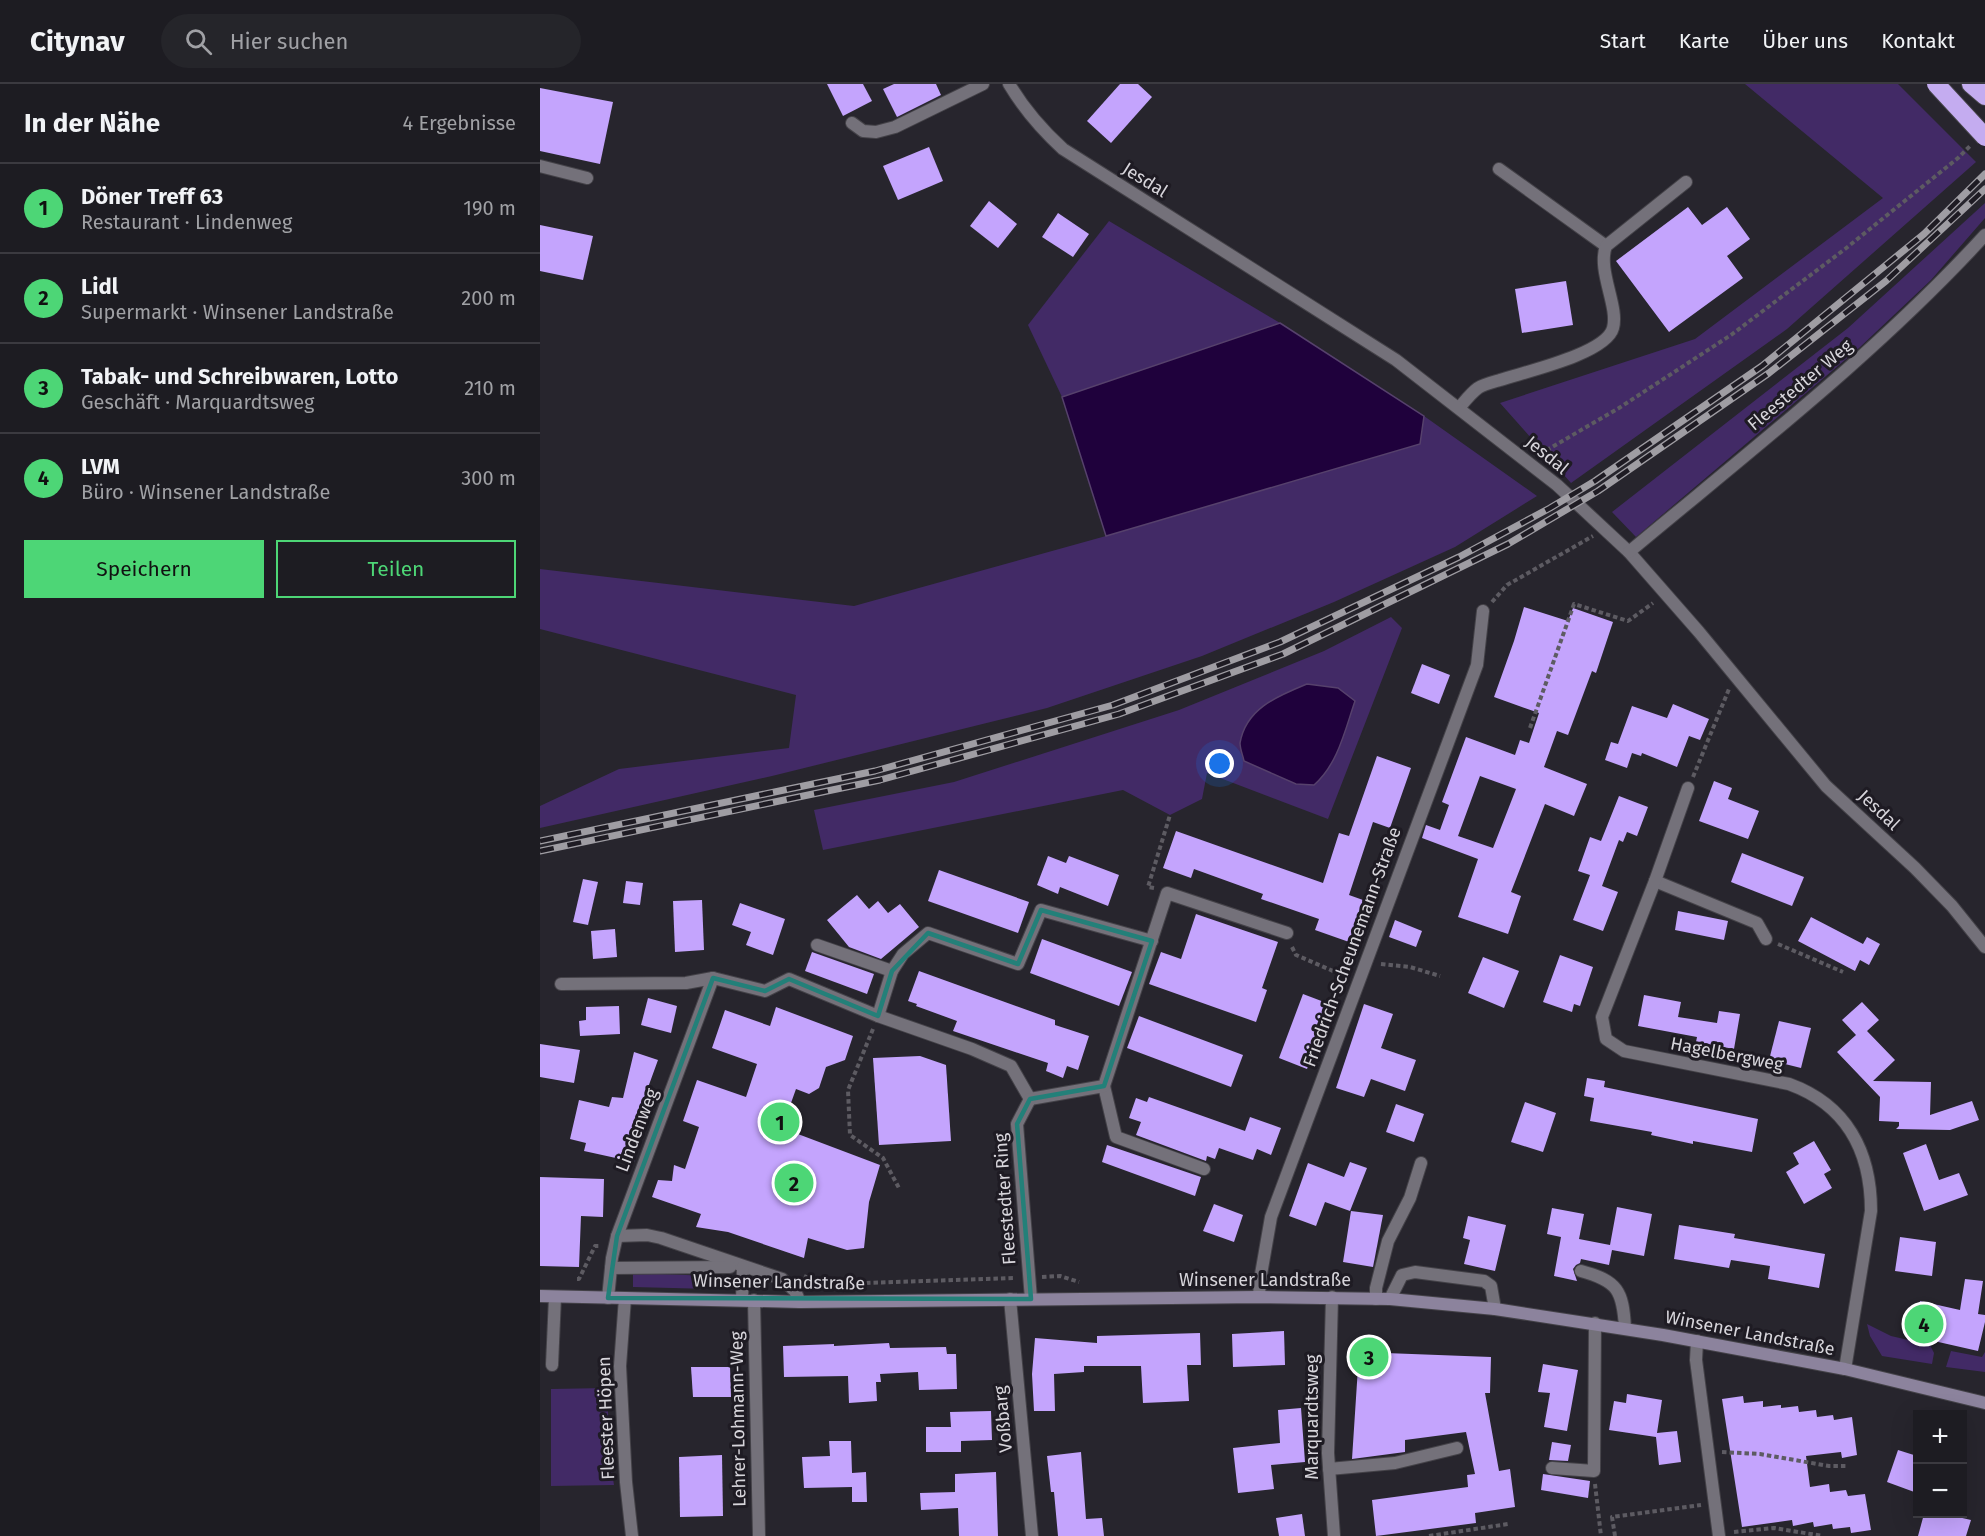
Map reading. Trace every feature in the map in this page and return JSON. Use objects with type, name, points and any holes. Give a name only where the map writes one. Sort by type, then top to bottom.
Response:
[{"type":"highway","points":[[1936,84],[1978,141]]},
{"type":"highway","points":[[1971,84],[1985,96]]},
{"type":"street","points":[[852,123],[863,131],[876,132],[895,127],[984,84]]},
{"type":"street","name":"Jesdal","points":[[1009,84],[1018,101],[1042,130],[1063,149],[1396,360],[1557,485],[1629,552],[1699,632],[1826,786],[1915,868],[1952,906],[1985,947]]},
{"type":"street","points":[[540,166],[587,178]]},
{"type":"street","points":[[1499,169],[1606,246]]},
{"type":"street","points":[[1459,408],[1479,387],[1577,356],[1596,347],[1606,339],[1613,328],[1614,316],[1604,259],[1606,246],[1686,182]]},
{"type":"street","name":"Fleestedter Weg","points":[[1629,552],[1862,357],[1963,260],[1985,235]]},
{"type":"street","name":"Friedrich-Scheunemann-Straße","points":[[1259,1297],[1271,1217],[1477,665],[1483,611]]},
{"type":"street","name":"Hagelbergweg","points":[[1688,788],[1655,881],[1602,1017],[1606,1039],[1624,1051],[1789,1084],[1825,1103],[1842,1120],[1862,1152],[1869,1172],[1871,1194],[1871,1211],[1845,1369]]},
{"type":"street","points":[[1655,881],[1757,923],[1766,939]]},
{"type":"street","points":[[1204,1169],[1116,1137],[1104,1086],[1167,893],[1287,933]]},
{"type":"street","points":[[878,1016],[892,971],[903,954],[928,933],[1018,964],[1041,910],[1152,941]]},
{"type":"street","points":[[817,945],[892,971]]},
{"type":"street","points":[[561,984],[686,983],[714,978],[765,992],[789,979],[878,1016],[972,1049],[1011,1066],[1030,1099],[1104,1086]]},
{"type":"street","name":"Lindenweg","points":[[608,1298],[615,1242],[714,978]]},
{"type":"street","name":"Fleestedter Ring","points":[[1030,1099],[1017,1124],[1031,1299]]},
{"type":"street","points":[[1376,1299],[1376,1288],[1388,1241],[1410,1198],[1421,1163]]},
{"type":"street","points":[[615,1242],[647,1235],[662,1238],[782,1279],[795,1291],[800,1302]]},
{"type":"street","points":[[611,1268],[743,1267]]},
{"type":"street","name":"Lehrer-Lohmann-Weg","points":[[743,1267],[748,1300],[759,1536]]},
{"type":"street","points":[[1581,1271],[1601,1276],[1613,1284],[1622,1304],[1624,1328]]},
{"type":"street","points":[[1390,1299],[1402,1275],[1415,1272],[1484,1281],[1491,1286],[1495,1309]]},
{"type":"street","name":"Winsener Landstraße","points":[[540,1296],[800,1302],[1259,1297],[1390,1299],[1495,1309],[1624,1328],[1845,1369],[1984,1402]]},
{"type":"street","points":[[552,1365],[555,1297]]},
{"type":"street","name":"Fleester Höpen","points":[[625,1298],[620,1366],[626,1482],[632,1536]]},
{"type":"street","name":"Marquardtsweg","points":[[1332,1298],[1329,1469],[1334,1536]]},
{"type":"street","name":"Voßbarg","points":[[1010,1299],[1032,1536]]},
{"type":"street","points":[[1552,1468],[1594,1472],[1595,1323]]},
{"type":"street","points":[[1697,1341],[1696,1360],[1718,1535]]},
{"type":"street","points":[[1329,1469],[1395,1463],[1457,1448]]},
{"type":"path","points":[[1526,461],[1619,408],[1731,335],[1862,235],[1978,141]]},
{"type":"path","points":[[1483,611],[1507,585],[1605,529]]},
{"type":"path","points":[[1530,728],[1574,604],[1628,621],[1656,601]]},
{"type":"path","points":[[1688,788],[1729,687]]},
{"type":"path","points":[[1167,893],[1148,887],[1170,815]]},
{"type":"path","points":[[1287,933],[1296,955],[1358,981]]},
{"type":"path","points":[[1766,939],[1843,972]]},
{"type":"path","points":[[1365,963],[1410,967],[1440,975]]},
{"type":"path","points":[[878,1016],[848,1090],[850,1135],[883,1158],[900,1190]]},
{"type":"path","points":[[569,1279],[579,1280],[600,1235]]},
{"type":"path","points":[[595,1246],[615,1242]]},
{"type":"path","points":[[800,1275],[827,1285],[839,1285]]},
{"type":"path","points":[[862,1284],[1059,1276],[1078,1282],[1089,1282]]},
{"type":"path","points":[[1706,1452],[1760,1454],[1828,1466],[1848,1466]]},
{"type":"path","points":[[1594,1472],[1601,1536]]},
{"type":"path","points":[[1615,1536],[1612,1517],[1714,1503]]},
{"type":"path","points":[[1429,1536],[1508,1524]]},
{"type":"path","points":[[1718,1535],[1774,1528],[1822,1536]]},
{"type":"highlighted area","points":[[1041,910],[1152,941],[1104,1086],[1030,1099],[1017,1124],[1031,1299],[608,1298],[617,1236],[713,978],[765,991],[789,979],[878,1016],[892,971],[928,933],[1018,964]]},
{"type":"shaded area","points":[[1745,84],[1898,84],[1976,162],[1787,329],[1571,483],[1500,403],[1695,339],[1883,198]]},
{"type":"shaded area","points":[[1985,203],[1985,218],[1931,280],[1859,348],[1636,537],[1612,512],[1848,328]]},
{"type":"shaded area","points":[[1109,221],[1280,323],[1062,397],[1028,325]]},
{"type":"shaded area","points":[[1280,323],[1424,416],[1420,444],[1106,536],[1062,397]]},
{"type":"shaded area","points":[[1424,416],[1537,496],[1455,547],[1334,602],[1202,656],[1047,708],[772,776],[540,828],[540,806],[619,769],[789,748],[796,695],[540,629],[540,569],[854,606],[1106,536],[1419,444]]},
{"type":"shaded area","points":[[1391,617],[1402,628],[1328,819],[1207,773],[1202,799],[1170,815],[1123,790],[823,850],[814,810],[954,782],[1179,710],[1324,651]]},
{"type":"shaded area","points":[[1307,684],[1338,688],[1355,701],[1335,757],[1314,785],[1296,784],[1244,761],[1240,745],[1243,731],[1256,712],[1285,693]]},
{"type":"shaded area","points":[[633,1273],[712,1276],[716,1284],[711,1289],[633,1287]]},
{"type":"shaded area","points":[[1867,1324],[1891,1336],[1930,1345],[1934,1353],[1932,1364],[1882,1356],[1870,1336]]},
{"type":"shaded area","points":[[1951,1351],[1982,1357],[1985,1352],[1985,1372],[1946,1367]]},
{"type":"shaded area","points":[[607,1388],[610,1459],[614,1485],[551,1486],[551,1389]]},
{"type":"building","points":[[827,84],[863,84],[872,101],[843,116]]},
{"type":"building","points":[[894,84],[936,84],[941,95],[897,117],[883,89]]},
{"type":"building","points":[[1120,84],[1138,84],[1152,97],[1111,143],[1087,121]]},
{"type":"building","points":[[540,88],[613,102],[600,164],[540,151]]},
{"type":"building","points":[[929,147],[943,181],[898,200],[883,166]]},
{"type":"building","points":[[989,201],[1017,224],[998,248],[970,226]]},
{"type":"building","points":[[1688,207],[1702,225],[1727,207],[1750,239],[1727,256],[1743,278],[1669,332],[1616,261]]},
{"type":"building","points":[[1058,213],[1089,234],[1073,257],[1042,237]]},
{"type":"building","points":[[540,225],[593,236],[583,280],[540,271]]},
{"type":"building","points":[[1566,281],[1573,325],[1522,333],[1515,289]]},
{"type":"building","points":[[1524,607],[1568,621],[1573,608],[1613,622],[1596,673],[1592,671],[1568,735],[1557,731],[1544,767],[1587,784],[1574,816],[1545,804],[1511,892],[1521,896],[1508,934],[1458,917],[1478,859],[1422,838],[1426,825],[1440,830],[1449,805],[1442,802],[1466,737],[1515,755],[1520,740],[1529,743],[1539,713],[1494,697]],"holes":[[[1480,776],[1516,789],[1493,848],[1458,836]]]},
{"type":"building","points":[[1422,664],[1450,675],[1439,704],[1411,693]]},
{"type":"building","points":[[1673,704],[1709,719],[1700,740],[1689,736],[1677,767],[1642,753],[1641,756],[1632,753],[1627,768],[1605,760],[1611,742],[1618,744],[1632,706],[1667,718]]},
{"type":"building","points":[[1377,756],[1411,768],[1390,828],[1373,822],[1349,895],[1363,900],[1349,942],[1315,930],[1319,919],[1261,899],[1263,894],[1194,869],[1191,878],[1163,868],[1176,831],[1323,883],[1339,833],[1349,836]]},
{"type":"building","points":[[1714,781],[1732,788],[1728,799],[1759,811],[1748,839],[1699,821]]},
{"type":"building","points":[[1619,796],[1648,807],[1637,836],[1627,832],[1623,842],[1619,840],[1602,886],[1618,892],[1603,931],[1573,920],[1590,875],[1578,871],[1590,837],[1601,841]]},
{"type":"building","points":[[1742,853],[1804,877],[1792,906],[1731,882]]},
{"type":"building","points":[[1048,856],[1066,863],[1069,856],[1119,875],[1108,906],[1060,887],[1058,894],[1037,885]]},
{"type":"building","points":[[939,870],[1029,902],[1018,933],[928,901]]},
{"type":"building","points":[[583,879],[598,882],[588,925],[573,922]]},
{"type":"building","points":[[626,881],[643,883],[640,905],[623,903]]},
{"type":"building","points":[[857,895],[869,909],[878,901],[888,913],[900,904],[919,927],[881,959],[849,947],[827,920]]},
{"type":"building","points":[[702,900],[704,950],[675,952],[673,901]]},
{"type":"building","points":[[740,903],[785,919],[773,955],[746,945],[751,932],[732,925]]},
{"type":"building","points":[[1678,911],[1728,921],[1724,940],[1675,930]]},
{"type":"building","points":[[1196,914],[1278,942],[1262,988],[1267,990],[1256,1022],[1149,984],[1161,952],[1181,959]]},
{"type":"building","points":[[1811,917],[1863,944],[1867,937],[1880,944],[1869,965],[1860,960],[1855,971],[1798,941]]},
{"type":"building","points":[[1395,920],[1422,931],[1416,947],[1389,937]]},
{"type":"building","points":[[615,929],[617,957],[593,959],[591,931]]},
{"type":"building","points":[[1042,939],[1132,972],[1119,1006],[1030,973]]},
{"type":"building","points":[[812,952],[874,974],[867,994],[805,971]]},
{"type":"building","points":[[1560,955],[1593,967],[1580,1006],[1574,1004],[1572,1012],[1543,1002]]},
{"type":"building","points":[[1483,957],[1519,971],[1504,1008],[1468,993]]},
{"type":"building","points":[[919,971],[1055,1020],[1055,1025],[1089,1036],[1078,1070],[1067,1066],[1063,1078],[1046,1071],[1048,1063],[953,1031],[957,1021],[908,1001]]},
{"type":"building","points":[[1303,994],[1332,1005],[1307,1069],[1279,1058]]},
{"type":"building","points":[[1644,995],[1681,1002],[1678,1017],[1717,1023],[1719,1011],[1740,1014],[1734,1049],[1696,1042],[1697,1037],[1638,1026]]},
{"type":"building","points":[[648,998],[677,1006],[671,1033],[641,1025]]},
{"type":"building","points":[[1862,1002],[1879,1020],[1867,1031],[1895,1060],[1873,1081],[1931,1082],[1930,1115],[1972,1101],[1979,1120],[1950,1130],[1896,1129],[1899,1122],[1879,1121],[1880,1097],[1837,1052],[1856,1035],[1842,1020]]},
{"type":"building","points":[[1364,1004],[1393,1014],[1381,1048],[1416,1060],[1405,1091],[1371,1079],[1364,1097],[1336,1088]]},
{"type":"building","points":[[619,1006],[620,1034],[580,1036],[579,1021],[586,1020],[586,1007]]},
{"type":"building","points":[[776,1007],[853,1036],[845,1060],[826,1067],[819,1088],[809,1094],[796,1089],[782,1128],[880,1165],[869,1202],[864,1248],[847,1250],[808,1238],[804,1258],[728,1232],[696,1227],[701,1214],[652,1197],[658,1180],[672,1181],[674,1165],[685,1169],[699,1127],[683,1121],[697,1080],[746,1097],[757,1064],[712,1048],[725,1010],[770,1026]]},
{"type":"building","points":[[1139,1016],[1243,1055],[1231,1087],[1127,1048]]},
{"type":"building","points":[[1779,1021],[1811,1028],[1801,1068],[1769,1060]]},
{"type":"building","points":[[540,1044],[580,1050],[574,1083],[540,1077]]},
{"type":"building","points":[[634,1052],[658,1060],[634,1126],[642,1127],[634,1162],[584,1151],[586,1143],[570,1139],[579,1100],[609,1107],[612,1097],[623,1098]]},
{"type":"building","points":[[920,1056],[946,1065],[951,1141],[879,1145],[873,1058]]},
{"type":"building","points":[[1587,1078],[1605,1081],[1604,1087],[1758,1119],[1752,1152],[1693,1141],[1693,1144],[1651,1135],[1652,1132],[1590,1121],[1594,1098],[1584,1096]]},
{"type":"building","points":[[1149,1097],[1245,1131],[1250,1117],[1281,1128],[1271,1155],[1257,1149],[1253,1160],[1219,1148],[1215,1159],[1207,1156],[1206,1161],[1136,1135],[1141,1122],[1129,1118],[1136,1098],[1147,1102]]},
{"type":"building","points":[[1525,1102],[1556,1113],[1543,1152],[1511,1142]]},
{"type":"building","points":[[1396,1104],[1424,1114],[1414,1142],[1386,1132]]},
{"type":"building","points":[[1814,1141],[1831,1170],[1824,1174],[1832,1188],[1804,1204],[1786,1172],[1799,1164],[1793,1153]]},
{"type":"building","points":[[1926,1144],[1939,1180],[1959,1173],[1968,1195],[1924,1211],[1903,1153]]},
{"type":"building","points":[[1107,1145],[1201,1177],[1195,1196],[1102,1162]]},
{"type":"building","points":[[1350,1162],[1367,1168],[1350,1211],[1325,1202],[1316,1226],[1289,1216],[1308,1163],[1344,1177]]},
{"type":"building","points":[[540,1177],[604,1179],[603,1217],[581,1216],[579,1267],[540,1266]]},
{"type":"building","points":[[1214,1204],[1243,1215],[1234,1242],[1203,1231]]},
{"type":"building","points":[[1617,1207],[1652,1214],[1644,1256],[1612,1250],[1609,1265],[1581,1259],[1573,1269],[1577,1281],[1554,1276],[1561,1237],[1547,1234],[1552,1208],[1584,1214],[1579,1239],[1610,1245]]},
{"type":"building","points":[[1351,1211],[1383,1215],[1373,1267],[1343,1262]]},
{"type":"building","points":[[1468,1216],[1506,1225],[1495,1271],[1464,1264],[1470,1240],[1463,1238]]},
{"type":"building","points":[[1679,1225],[1735,1234],[1734,1238],[1825,1254],[1819,1288],[1768,1279],[1770,1266],[1731,1260],[1729,1268],[1674,1259]]},
{"type":"building","points":[[1900,1237],[1936,1242],[1932,1276],[1895,1271]]},
{"type":"building","points":[[1965,1279],[1983,1281],[1978,1314],[1985,1315],[1985,1322],[1978,1351],[1912,1336],[1920,1301],[1960,1310]]},
{"type":"building","points":[[1284,1331],[1285,1365],[1233,1367],[1232,1334]]},
{"type":"building","points":[[1200,1333],[1201,1365],[1187,1365],[1189,1401],[1143,1403],[1141,1366],[1084,1366],[1084,1372],[1054,1374],[1055,1411],[1034,1411],[1032,1374],[1035,1338],[1097,1343],[1097,1336]]},
{"type":"building","points":[[889,1343],[890,1348],[946,1347],[947,1354],[956,1354],[957,1389],[919,1390],[918,1372],[880,1374],[881,1382],[876,1382],[877,1401],[849,1403],[848,1376],[784,1377],[783,1346]]},
{"type":"building","points":[[1359,1352],[1491,1357],[1490,1393],[1485,1393],[1499,1471],[1510,1469],[1515,1507],[1475,1513],[1476,1523],[1376,1536],[1372,1500],[1468,1487],[1467,1475],[1475,1474],[1466,1432],[1405,1440],[1405,1452],[1352,1459]]},
{"type":"building","points":[[1543,1364],[1578,1370],[1567,1431],[1544,1427],[1550,1393],[1538,1392]]},
{"type":"building","points":[[691,1367],[730,1367],[731,1397],[693,1397]]},
{"type":"building","points":[[1627,1394],[1662,1400],[1657,1433],[1677,1431],[1681,1462],[1659,1465],[1656,1437],[1609,1430],[1614,1401],[1626,1403]]},
{"type":"building","points":[[1743,1396],[1744,1403],[1763,1401],[1763,1407],[1798,1406],[1799,1412],[1816,1410],[1817,1417],[1833,1415],[1834,1420],[1852,1417],[1857,1455],[1842,1458],[1841,1452],[1806,1456],[1810,1487],[1829,1484],[1830,1492],[1846,1490],[1848,1496],[1865,1494],[1871,1530],[1851,1533],[1850,1527],[1833,1529],[1832,1524],[1814,1527],[1813,1522],[1793,1526],[1792,1520],[1742,1527],[1722,1399]]},
{"type":"building","points":[[1301,1408],[1305,1462],[1271,1465],[1274,1489],[1238,1493],[1233,1448],[1280,1443],[1278,1410]]},
{"type":"building","points":[[991,1411],[992,1440],[961,1441],[961,1452],[926,1452],[926,1427],[951,1427],[950,1412]]},
{"type":"building","points":[[829,1441],[851,1441],[852,1473],[866,1472],[867,1502],[852,1502],[852,1487],[804,1488],[802,1457],[830,1456]]},
{"type":"building","points":[[1552,1442],[1571,1445],[1568,1461],[1549,1460]]},
{"type":"building","points":[[1898,1450],[1913,1455],[1913,1492],[1887,1482]]},
{"type":"building","points":[[1081,1452],[1086,1519],[1102,1518],[1104,1536],[1058,1536],[1054,1492],[1051,1492],[1047,1456]]},
{"type":"building","points":[[722,1455],[723,1516],[680,1517],[679,1457]]},
{"type":"building","points":[[996,1472],[998,1536],[959,1536],[958,1508],[921,1510],[920,1493],[955,1492],[955,1474]]},
{"type":"building","points":[[1543,1474],[1590,1481],[1588,1498],[1541,1490]]},
{"type":"building","points":[[1302,1514],[1305,1536],[1279,1536],[1276,1518]]},
{"type":"building","points":[[1923,1518],[1971,1520],[1966,1536],[1918,1536]]},
{"type":"railway","points":[[540,841],[875,771],[1113,705],[1280,642],[1459,557],[1595,481],[1762,366],[1924,234],[1985,174]]},
{"type":"railway","points":[[540,851],[880,780],[1119,714],[1283,654],[1508,544],[1598,491],[1769,373],[1886,281],[1985,189]]},
{"type":"place","name":"Döner Treff 63","points":[[780,1122]]},
{"type":"place","name":"Lidl","points":[[794,1183]]},
{"type":"place","name":"LVM","points":[[1924,1324]]},
{"type":"place","name":"Tabak- und Schreibwaren, Lotto","points":[[1369,1357]]}]
